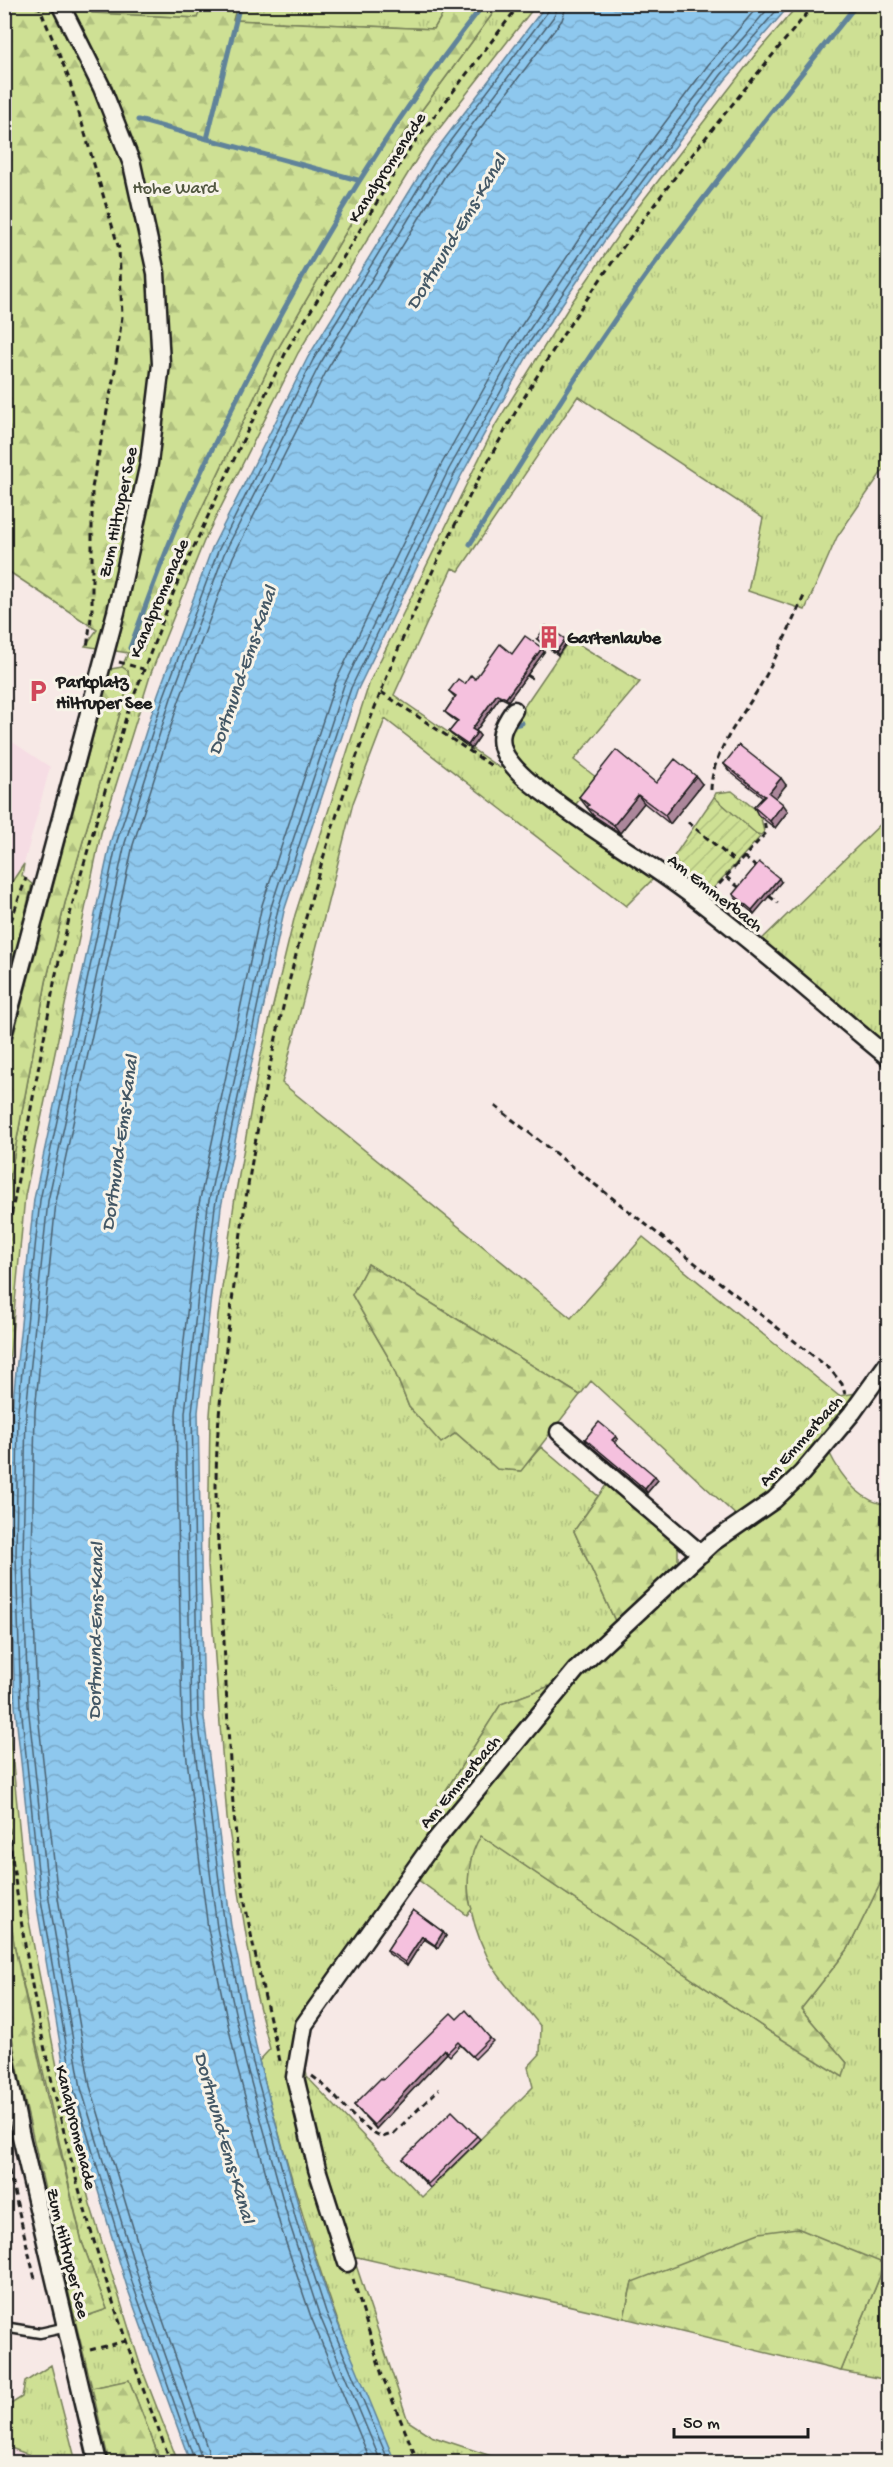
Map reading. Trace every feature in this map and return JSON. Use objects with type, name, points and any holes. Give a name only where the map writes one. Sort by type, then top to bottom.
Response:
[{"type":"street","name":"Zum Hiltruper See","points":[[4,1031],[104,657],[149,463],[160,364],[156,273],[132,164],[102,88],[60,4]]},
{"type":"street","name":"Am Emmerbach","points":[[514,710],[501,733],[501,742],[514,766],[527,780],[604,838],[654,868],[702,903],[888,1057]]},
{"type":"street","name":"Am Emmerbach","points":[[347,2263],[317,2169],[295,2072],[304,2025],[434,1842],[576,1670],[701,1554],[774,1500],[802,1473],[852,1413],[888,1363]]},
{"type":"street","points":[[559,1432],[701,1554]]},
{"type":"street","name":"Zum Hiltruper See","points":[[4,2052],[22,2142],[98,2463]]},
{"type":"lane","points":[[4,2327],[40,2333],[67,2327]]},
{"type":"path","points":[[38,4],[68,76],[119,249],[122,316],[115,370],[92,488],[92,610],[87,653]]},
{"type":"path","name":"Kanalpromenade","points":[[4,1277],[9,1228],[55,978],[73,902],[143,669],[185,566],[288,348],[410,148],[520,4]]},
{"type":"path","points":[[439,2089],[394,2133],[383,2137],[373,2133],[354,2117],[317,2080],[295,2072],[283,2074],[254,1944],[238,1859],[229,1760],[216,1487],[225,1355],[246,1182],[287,991],[321,857],[381,692],[430,578],[502,436],[596,282],[748,84],[815,4]]},
{"type":"path","points":[[711,790],[711,773],[718,755],[764,679],[804,596]]},
{"type":"path","points":[[104,657],[143,669]]},
{"type":"path","points":[[528,675],[535,680]]},
{"type":"path","points":[[381,692],[507,777],[514,766]]},
{"type":"path","points":[[702,903],[766,833],[764,819]]},
{"type":"path","points":[[688,822],[738,864]]},
{"type":"path","points":[[744,857],[756,867]]},
{"type":"path","points":[[4,941],[26,876]]},
{"type":"path","points":[[726,877],[742,890]]},
{"type":"path","points":[[769,896],[778,903]]},
{"type":"path","points":[[495,1106],[830,1369],[842,1384],[852,1413]]},
{"type":"path","name":"Kanalpromenade","points":[[4,1786],[23,1942],[51,2086],[92,2236],[126,2340],[171,2463]]},
{"type":"path","points":[[347,2263],[382,2375],[418,2463]]},
{"type":"path","points":[[74,2355],[126,2340]]},
{"type":"shaded area","points":[[5,737],[50,767],[24,864],[5,892]]},
{"type":"shaded area","points":[[5,2446],[49,2462],[5,2462]]},
{"type":"green space","name":"Hohe Ward","points":[[4,5],[94,5],[92,13],[197,18],[202,5],[237,5],[233,20],[434,29],[448,5],[499,5],[399,141],[277,350],[166,583],[143,650],[128,653],[85,646],[97,630],[5,569]]},
{"type":"green space","points":[[94,5],[202,5],[197,18],[92,13]]},
{"type":"green space","points":[[237,5],[448,5],[434,29],[232,20]]},
{"type":"green space","points":[[499,5],[536,5],[421,152],[298,353],[204,541],[151,673],[101,833],[25,1196],[5,1408],[5,1204],[46,982],[65,903],[129,682],[128,671],[122,667],[128,653],[143,650],[166,583],[277,350],[399,141]]},
{"type":"green space","points":[[798,5],[888,5],[888,463],[837,537],[805,610],[748,591],[763,518],[578,396],[459,571],[452,568],[394,695],[500,768],[504,763],[656,876],[626,906],[385,719],[353,803],[282,1083],[571,1318],[643,1237],[839,1396],[862,1392],[800,1469],[740,1519],[591,1381],[580,1395],[368,1264],[352,1295],[390,1360],[409,1407],[442,1442],[456,1433],[497,1469],[520,1471],[541,1447],[598,1496],[574,1531],[616,1623],[548,1687],[501,1704],[434,1809],[437,1834],[298,2027],[307,2077],[422,2197],[533,2087],[528,2067],[540,2054],[541,2027],[492,1965],[476,1927],[468,1880],[473,1849],[480,1835],[772,2033],[847,2063],[801,2009],[848,1949],[888,1868],[888,2380],[841,2371],[885,2264],[632,2282],[624,2318],[353,2256],[408,2421],[431,2436],[509,2462],[395,2462],[373,2413],[335,2315],[302,2214],[259,2061],[270,2049],[255,1990],[227,1818],[208,1564],[210,1415],[218,1316],[235,1197],[260,1059],[295,915],[370,681],[496,424],[572,302],[635,211],[755,55]]},
{"type":"green space","points":[[570,639],[640,682],[574,760],[597,778],[572,809],[522,769],[509,744],[509,733],[519,714]]},
{"type":"green space","points":[[122,667],[128,671],[129,682],[65,903],[46,982],[5,1204],[5,1067],[111,669]]},
{"type":"green space","points":[[732,791],[760,813],[764,832],[761,835],[754,833],[714,797],[716,793]]},
{"type":"green space","points":[[714,797],[760,837],[708,894],[681,873],[674,856]]},
{"type":"green space","points":[[888,817],[888,1053],[757,944]]},
{"type":"green space","points":[[24,864],[22,876],[32,884],[5,999],[5,892]]},
{"type":"green space","points":[[368,1264],[580,1395],[521,1471],[497,1469],[456,1433],[441,1443],[409,1407],[390,1360],[352,1295]]},
{"type":"green space","points":[[828,1450],[838,1469],[859,1493],[868,1499],[888,1505],[888,1868],[848,1949],[801,2009],[847,2063],[843,2077],[772,2033],[481,1836],[473,1852],[469,1872],[468,1892],[472,1909],[467,1915],[414,1877],[437,1834],[434,1809],[501,1704],[580,1675]]},
{"type":"green space","points":[[606,1485],[678,1545],[678,1561],[616,1623],[574,1531]]},
{"type":"green space","points":[[4,1588],[7,1704],[28,1916],[62,2093],[90,2204],[140,2364],[178,2462],[161,2462],[129,2380],[92,2388],[75,2320],[107,2309],[82,2242],[14,1944],[4,1873]]},
{"type":"green space","points":[[5,1873],[14,1944],[46,2092],[82,2242],[107,2309],[75,2320],[21,2085],[5,1999]]},
{"type":"green space","points":[[797,2228],[885,2264],[841,2371],[624,2318],[632,2282],[759,2233]]},
{"type":"green space","points":[[51,2365],[76,2462],[49,2462],[5,2446],[5,2405],[8,2406],[22,2397],[25,2382]]},
{"type":"green space","points":[[129,2380],[161,2462],[109,2462],[92,2388]]},
{"type":"water","name":"Dortmund-Ems-Kanal","points":[[546,5],[790,5],[726,79],[605,240],[528,355],[461,476],[357,691],[284,911],[221,1207],[198,1412],[204,1718],[231,1926],[259,2061],[302,2219],[332,2309],[395,2462],[190,2462],[127,2287],[68,2091],[36,1901],[15,1706],[10,1557],[12,1410],[34,1199],[111,840],[158,694],[212,548],[308,357],[430,158]]},
{"type":"building","points":[[546,626],[565,639],[556,652],[537,639]]},
{"type":"building","points":[[525,636],[542,648],[506,698],[497,694],[472,729],[477,732],[468,745],[449,732],[458,721],[445,712],[456,696],[449,691],[458,679],[465,684],[471,675],[475,679],[500,644],[512,654]]},
{"type":"building","points":[[739,745],[781,778],[769,793],[783,804],[770,821],[754,807],[765,796],[724,764]]},
{"type":"building","points":[[616,750],[656,783],[675,759],[696,776],[665,815],[638,795],[614,825],[587,807],[589,805],[579,797]]},
{"type":"building","points":[[759,862],[779,878],[752,910],[733,894]]},
{"type":"building","points":[[599,1422],[616,1436],[612,1440],[655,1476],[645,1489],[585,1439]]},
{"type":"building","points":[[413,1910],[443,1932],[435,1945],[422,1936],[405,1962],[387,1950]]},
{"type":"building","points":[[466,2010],[490,2038],[472,2056],[458,2042],[448,2052],[444,2049],[374,2125],[354,2105],[381,2078],[383,2080],[451,2013],[457,2019]]},
{"type":"building","points":[[452,2111],[477,2136],[428,2184],[403,2159]]},
{"type":"waterway","points":[[207,139],[240,4]]},
{"type":"waterway","points":[[130,648],[186,504],[284,308],[320,245],[398,122],[484,4]]},
{"type":"waterway","points":[[470,544],[560,402],[655,263],[704,197],[857,4]]},
{"type":"waterway","points":[[138,120],[358,180]]},
{"type":"waterway","points":[[507,727],[522,723]]},
{"type":"place","name":"Gartenlaube","points":[[549,637]]},
{"type":"place","name":"Parkplatz Hiltruper See","points":[[38,691]]}]
